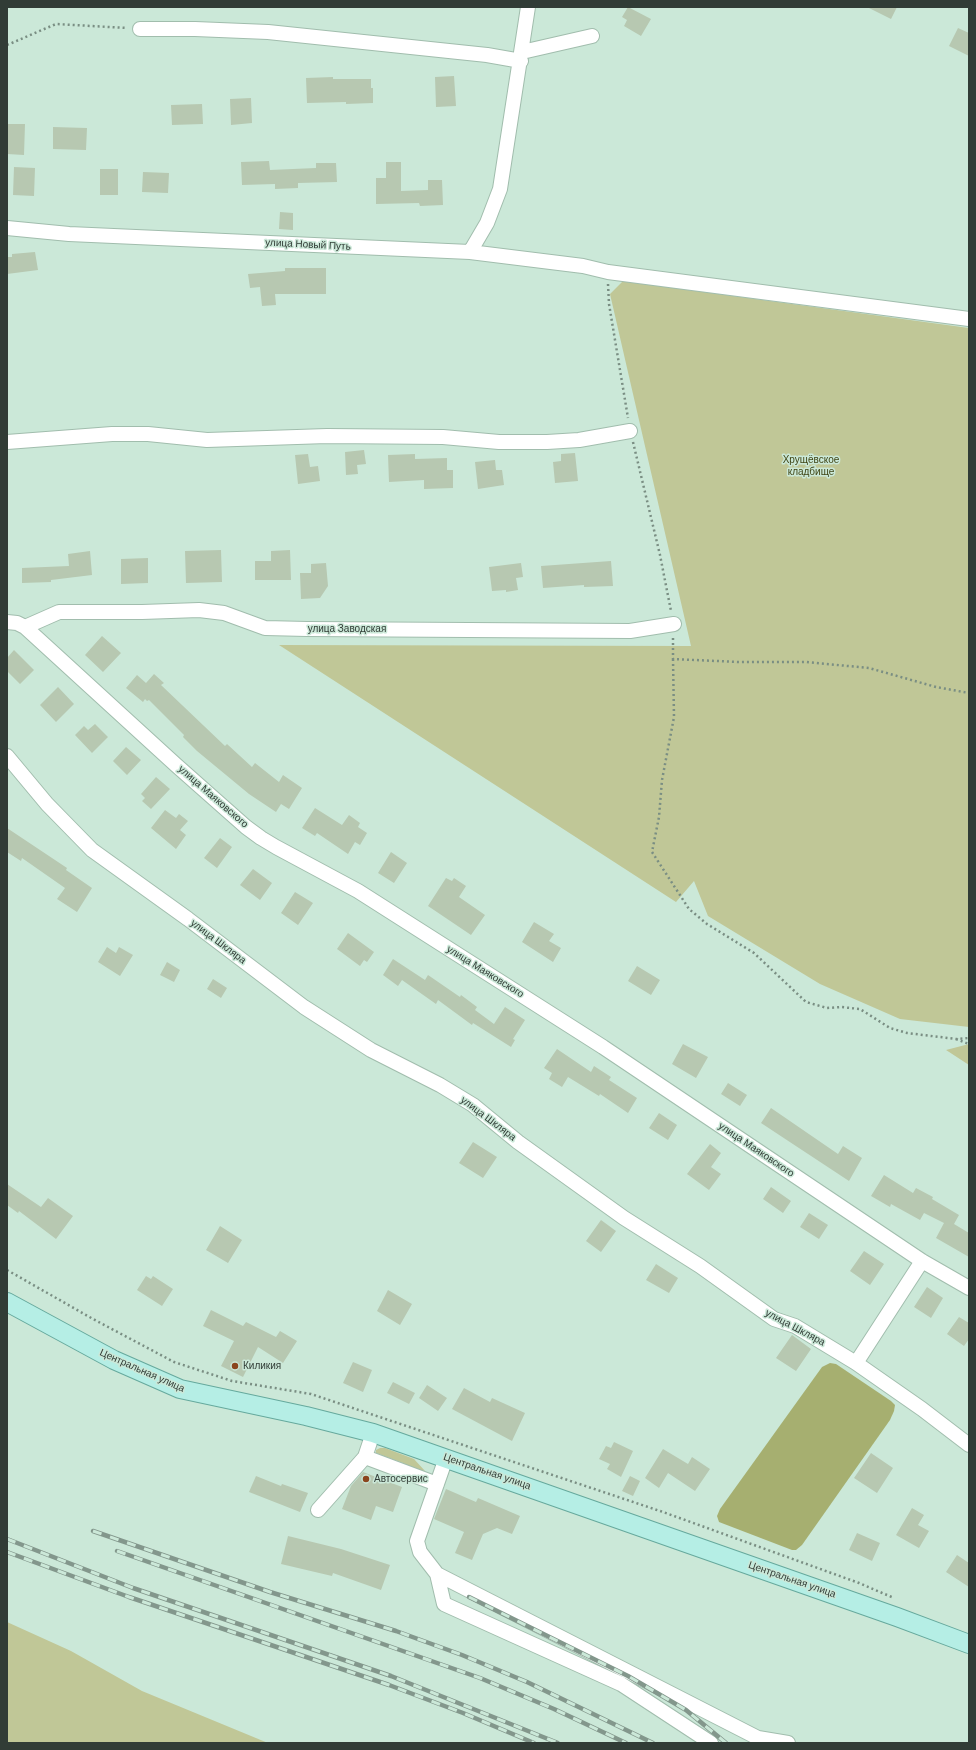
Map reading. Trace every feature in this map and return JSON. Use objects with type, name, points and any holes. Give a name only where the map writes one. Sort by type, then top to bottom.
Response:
[{"type":"main road","name":"Центральная улица","points":[[7,1302],[108,1356],[180,1388],[203,1395],[306,1416],[373,1433],[889,1614],[969,1644]]},
{"type":"street","points":[[470,252],[487,223],[500,189],[528,7]]},
{"type":"street","points":[[140,29],[195,29],[268,32],[487,55],[521,56],[592,36]]},
{"type":"street","name":"улица Новый Путь","points":[[7,228],[68,234],[470,252],[583,266],[608,272],[969,319]]},
{"type":"street","points":[[7,442],[112,434],[148,434],[207,440],[327,436],[443,437],[499,442],[547,442],[579,440],[630,431]]},
{"type":"street","name":"улица Заводская","points":[[25,627],[46,616],[59,612],[199,610],[224,613],[265,628],[630,631],[674,624]]},
{"type":"street","points":[[7,622],[17,623],[25,627]]},
{"type":"street","name":"улица Маяковского","points":[[25,627],[176,766],[261,838],[358,891],[590,1039],[922,1261],[969,1288]]},
{"type":"street","name":"улица Шкляра","points":[[7,756],[47,804],[92,850],[188,919],[304,1007],[371,1050],[440,1085],[473,1105],[518,1142],[624,1218],[700,1266],[774,1319],[795,1326],[856,1363],[916,1405],[969,1445]]},
{"type":"street","points":[[856,1363],[922,1261]]},
{"type":"street","points":[[318,1510],[365,1457],[373,1433]]},
{"type":"street","points":[[365,1457],[437,1484]]},
{"type":"street","points":[[446,1458],[417,1541],[420,1552],[437,1574],[444,1604],[621,1684],[711,1743]]},
{"type":"street","points":[[437,1574],[758,1738],[788,1743]]},
{"type":"path","points":[[7,45],[56,24],[140,29]]},
{"type":"path","points":[[608,272],[609,304],[630,431],[660,554],[674,624],[674,717],[662,780],[659,817],[652,852],[689,909],[707,924],[754,953],[806,1002],[827,1008],[841,1007],[860,1009],[890,1028],[907,1033],[956,1039],[969,1038]]},
{"type":"path","points":[[673,659],[738,662],[806,662],[869,668],[936,687],[969,693]]},
{"type":"path","points":[[956,1039],[969,1044]]},
{"type":"green space","name":"Хрущёвское кладбище","points":[[623,281],[969,328],[969,1027],[900,1019],[820,984],[708,916],[694,881],[676,902],[279,645],[691,646],[610,294]]},
{"type":"green space","points":[[969,1044],[969,1065],[946,1050]]},
{"type":"green space","points":[[830,1363],[836,1364],[891,1401],[895,1405],[890,1420],[802,1545],[796,1550],[792,1550],[719,1522],[717,1516],[720,1509],[822,1367]]},
{"type":"green space","points":[[385,1448],[414,1459],[425,1471],[402,1466],[403,1463],[376,1453],[376,1450]]},
{"type":"green space","points":[[7,1622],[71,1651],[142,1691],[268,1743],[7,1743]]},
{"type":"building","points":[[628,7],[651,19],[641,36],[624,26],[627,20],[622,17]]},
{"type":"building","points":[[867,7],[897,7],[891,19]]},
{"type":"building","points":[[958,28],[969,33],[969,56],[949,46]]},
{"type":"building","points":[[454,76],[456,106],[436,107],[435,77]]},
{"type":"building","points":[[333,77],[333,79],[371,79],[371,88],[373,88],[373,103],[307,103],[306,78]]},
{"type":"building","points":[[251,98],[252,123],[231,125],[230,99]]},
{"type":"building","points":[[202,104],[203,124],[172,125],[171,105]]},
{"type":"building","points":[[7,124],[25,124],[24,155],[7,154]]},
{"type":"building","points":[[53,127],[87,128],[86,150],[53,149]]},
{"type":"building","points":[[269,161],[270,170],[316,168],[316,163],[336,163],[337,182],[298,183],[298,188],[275,189],[275,184],[242,185],[241,162]]},
{"type":"building","points":[[386,162],[401,162],[401,191],[428,190],[428,180],[442,180],[443,205],[420,206],[419,203],[376,204],[376,178],[386,178]]},
{"type":"building","points":[[14,167],[35,168],[34,196],[13,195]]},
{"type":"building","points":[[100,169],[118,169],[118,195],[100,195]]},
{"type":"building","points":[[143,172],[169,173],[168,193],[142,192]]},
{"type":"building","points":[[280,212],[293,213],[293,230],[279,229]]},
{"type":"building","points":[[35,252],[38,270],[7,274],[7,257],[12,257],[12,254]]},
{"type":"building","points":[[285,268],[326,268],[326,294],[275,294],[276,305],[262,306],[260,287],[250,288],[248,274],[285,271]]},
{"type":"building","points":[[364,450],[366,464],[357,465],[358,474],[346,475],[345,452]]},
{"type":"building","points":[[575,453],[578,481],[555,483],[553,462],[561,461],[561,454]]},
{"type":"building","points":[[308,454],[310,467],[318,466],[320,481],[298,484],[295,455]]},
{"type":"building","points":[[415,454],[415,459],[447,458],[447,470],[453,470],[453,488],[424,489],[424,480],[389,482],[388,455]]},
{"type":"building","points":[[495,460],[496,470],[502,470],[504,485],[478,489],[475,462]]},
{"type":"building","points":[[221,550],[222,582],[186,583],[185,551]]},
{"type":"building","points":[[290,550],[291,580],[255,580],[255,561],[271,561],[271,551]]},
{"type":"building","points":[[90,551],[92,575],[51,580],[51,582],[22,583],[22,568],[69,566],[68,554]]},
{"type":"building","points":[[148,558],[148,583],[121,584],[121,559]]},
{"type":"building","points":[[611,561],[613,586],[584,587],[584,585],[543,588],[541,566]]},
{"type":"building","points":[[326,563],[328,586],[320,598],[301,599],[300,573],[311,573],[311,564]]},
{"type":"building","points":[[521,563],[523,577],[516,578],[518,590],[506,592],[506,590],[492,591],[489,567]]},
{"type":"building","points":[[102,636],[121,653],[103,672],[85,655]]},
{"type":"building","points":[[14,650],[34,670],[20,684],[7,671],[7,658]]},
{"type":"building","points":[[154,674],[164,683],[161,685],[225,746],[227,744],[252,767],[255,763],[279,782],[283,775],[302,788],[289,809],[281,804],[276,812],[249,794],[197,751],[183,737],[184,735],[149,700],[147,701],[145,699],[143,702],[126,688],[137,675],[146,683]]},
{"type":"building","points":[[58,687],[74,704],[56,722],[40,705]]},
{"type":"building","points":[[95,724],[108,737],[92,753],[75,735],[84,726],[88,730]]},
{"type":"building","points":[[126,747],[141,760],[127,775],[113,761]]},
{"type":"building","points":[[156,777],[170,789],[151,809],[142,801],[145,798],[141,794]]},
{"type":"building","points":[[315,808],[342,825],[349,815],[360,823],[358,827],[367,833],[360,845],[355,842],[348,854],[317,833],[315,836],[302,828]]},
{"type":"building","points":[[165,810],[176,818],[179,814],[188,821],[180,830],[186,835],[176,849],[151,828]]},
{"type":"building","points":[[7,828],[67,868],[66,870],[92,888],[77,912],[57,899],[65,888],[22,858],[21,861],[7,852]]},
{"type":"building","points":[[220,838],[232,847],[217,868],[204,858]]},
{"type":"building","points":[[391,852],[407,863],[394,883],[378,873]]},
{"type":"building","points":[[253,869],[272,883],[260,900],[240,885]]},
{"type":"building","points":[[446,878],[452,881],[454,878],[466,886],[459,897],[485,915],[471,935],[428,906]]},
{"type":"building","points":[[295,892],[313,903],[298,925],[281,913]]},
{"type":"building","points":[[534,922],[554,934],[549,941],[561,948],[553,962],[522,942]]},
{"type":"building","points":[[348,933],[374,952],[367,962],[364,960],[360,966],[337,949]]},
{"type":"building","points":[[107,947],[116,953],[119,947],[133,955],[120,976],[98,962]]},
{"type":"building","points":[[393,959],[425,980],[428,975],[460,997],[461,995],[477,1007],[475,1010],[494,1024],[505,1007],[525,1020],[513,1039],[515,1040],[511,1047],[473,1023],[472,1025],[438,1000],[436,1004],[402,980],[398,986],[383,975]]},
{"type":"building","points":[[167,962],[180,970],[174,982],[160,975]]},
{"type":"building","points":[[637,966],[660,980],[651,995],[628,981]]},
{"type":"building","points":[[213,979],[227,988],[221,998],[207,989]]},
{"type":"building","points":[[683,1044],[708,1057],[696,1078],[672,1064]]},
{"type":"building","points":[[557,1049],[591,1072],[594,1066],[611,1077],[609,1080],[637,1098],[628,1113],[600,1094],[599,1096],[568,1077],[562,1087],[549,1079],[552,1073],[544,1068]]},
{"type":"building","points":[[728,1083],[747,1095],[740,1106],[721,1094]]},
{"type":"building","points":[[771,1108],[838,1154],[843,1146],[862,1158],[849,1181],[761,1123]]},
{"type":"building","points":[[659,1113],[677,1125],[668,1140],[649,1128]]},
{"type":"building","points":[[473,1142],[497,1157],[483,1178],[459,1163]]},
{"type":"building","points":[[710,1144],[721,1153],[711,1167],[721,1174],[709,1190],[687,1174]]},
{"type":"building","points":[[884,1175],[913,1193],[916,1188],[933,1197],[932,1199],[959,1215],[954,1224],[969,1233],[969,1257],[936,1238],[944,1223],[924,1213],[920,1220],[891,1204],[890,1207],[871,1196]]},
{"type":"building","points":[[7,1184],[41,1207],[48,1198],[73,1216],[56,1239],[19,1211],[18,1213],[7,1205]]},
{"type":"building","points":[[771,1187],[791,1201],[783,1213],[763,1199]]},
{"type":"building","points":[[809,1213],[828,1225],[819,1239],[800,1227]]},
{"type":"building","points":[[601,1220],[616,1231],[601,1252],[586,1241]]},
{"type":"building","points":[[220,1226],[242,1240],[228,1263],[206,1250]]},
{"type":"building","points":[[864,1251],[884,1264],[870,1285],[850,1271]]},
{"type":"building","points":[[656,1264],[678,1278],[669,1293],[646,1280]]},
{"type":"building","points":[[146,1276],[151,1279],[153,1276],[173,1289],[162,1306],[137,1290]]},
{"type":"building","points":[[927,1287],[943,1298],[931,1318],[914,1307]]},
{"type":"building","points":[[388,1290],[412,1304],[400,1325],[377,1311]]},
{"type":"building","points":[[211,1310],[243,1326],[246,1322],[276,1337],[280,1331],[297,1341],[283,1363],[258,1347],[243,1377],[221,1366],[234,1341],[203,1326]]},
{"type":"building","points":[[959,1317],[969,1323],[969,1339],[964,1346],[947,1334]]},
{"type":"building","points":[[792,1335],[811,1349],[796,1371],[776,1358]]},
{"type":"building","points":[[353,1362],[372,1370],[363,1392],[343,1383]]},
{"type":"building","points":[[393,1382],[415,1393],[409,1404],[387,1393]]},
{"type":"building","points":[[427,1385],[447,1398],[438,1411],[419,1398]]},
{"type":"building","points":[[464,1388],[490,1402],[492,1398],[525,1413],[512,1441],[452,1409]]},
{"type":"building","points":[[614,1442],[633,1451],[621,1477],[607,1469],[610,1464],[599,1459],[606,1446],[611,1448]]},
{"type":"building","points":[[663,1449],[688,1464],[692,1457],[710,1469],[695,1491],[668,1473],[659,1488],[645,1478]]},
{"type":"building","points":[[871,1453],[893,1468],[877,1493],[854,1478]]},
{"type":"building","points":[[363,1472],[402,1487],[393,1512],[376,1506],[371,1520],[342,1509],[351,1486]]},
{"type":"building","points":[[256,1476],[281,1486],[282,1484],[308,1493],[300,1512],[249,1492]]},
{"type":"building","points":[[630,1476],[640,1481],[633,1496],[622,1491]]},
{"type":"building","points":[[446,1489],[476,1502],[478,1498],[520,1516],[512,1534],[497,1528],[483,1534],[472,1560],[455,1553],[464,1532],[434,1519]]},
{"type":"building","points":[[912,1508],[924,1515],[918,1525],[929,1531],[919,1548],[896,1535]]},
{"type":"building","points":[[857,1533],[880,1543],[872,1561],[849,1550]]},
{"type":"building","points":[[288,1536],[341,1549],[390,1565],[381,1590],[333,1573],[332,1576],[281,1564]]},
{"type":"building","points":[[957,1555],[969,1563],[969,1587],[946,1572]]},
{"type":"railway","points":[[93,1531],[270,1592],[396,1631],[462,1655],[527,1682],[653,1743]]},
{"type":"railway","points":[[7,1539],[133,1588],[391,1676],[558,1743]]},
{"type":"railway","points":[[117,1551],[480,1678],[554,1709],[626,1743]]},
{"type":"railway","points":[[7,1552],[129,1597],[389,1685],[463,1713],[534,1743]]},
{"type":"railway","points":[[469,1597],[628,1676],[686,1710],[726,1743]]},
{"type":"place","name":"Киликия","points":[[235,1366]]},
{"type":"place","name":"Автосервис","points":[[366,1479]]}]
